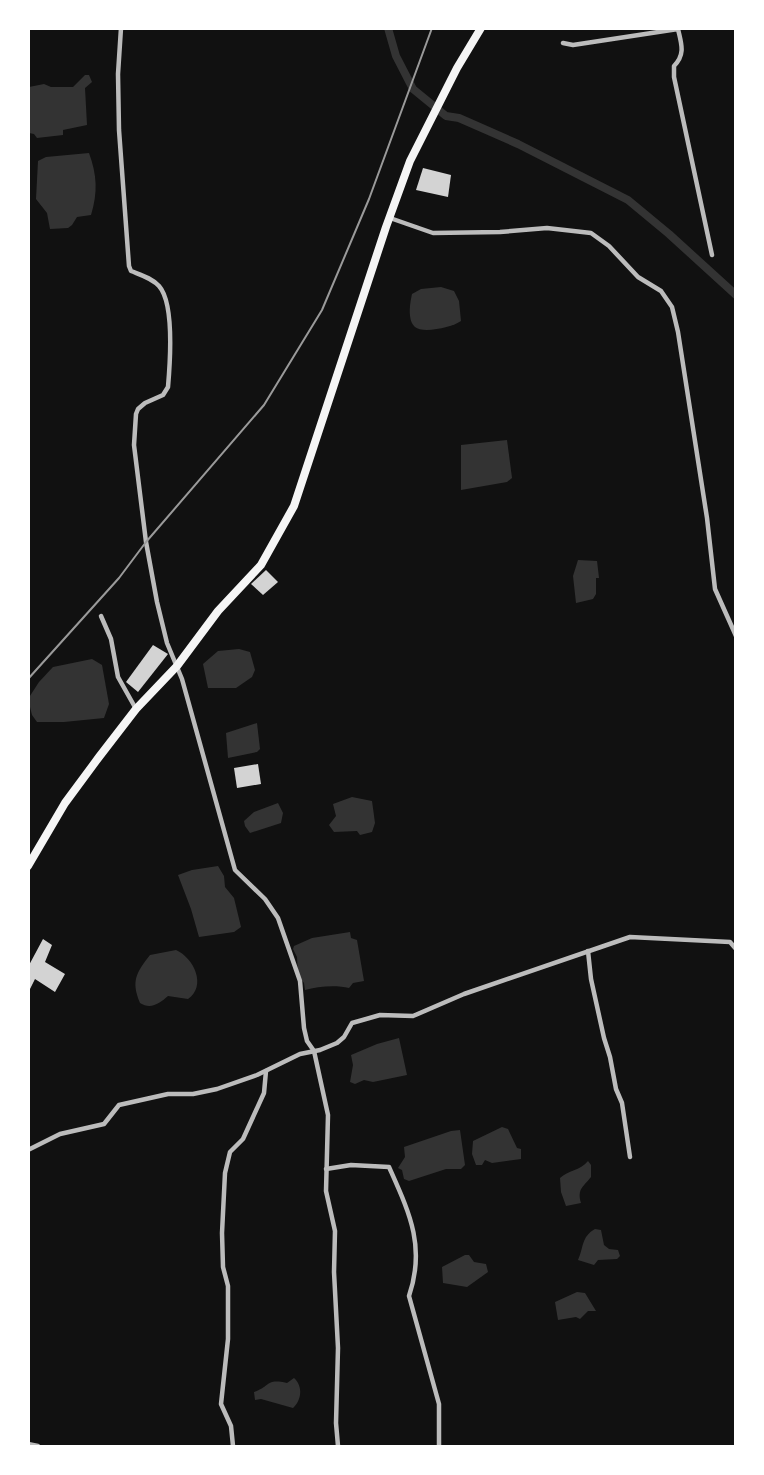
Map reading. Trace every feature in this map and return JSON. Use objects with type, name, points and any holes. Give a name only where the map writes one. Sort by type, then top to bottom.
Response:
[{"type":"highway","points":[[28,866],[65,802],[136,709],[177,666],[218,611],[261,565],[294,506],[410,161],[457,68],[481,28]]},
{"type":"street","points":[[121,28],[118,74],[119,130],[129,268],[158,284],[163,291],[169,317],[168,387],[163,395],[145,404],[138,409],[136,414],[134,445],[146,542],[167,644],[182,679],[235,870],[265,899],[278,918],[300,981],[304,1028],[314,1051],[328,1115],[326,1191],[335,1231],[338,1446]]},
{"type":"street","points":[[563,43],[573,45],[679,29],[683,49],[680,60],[674,66],[674,77],[712,255]]},
{"type":"street","points":[[390,218],[433,233],[500,232],[547,228],[591,233],[609,246],[638,277],[661,291],[672,307],[678,332],[707,518],[715,589],[735,636]]},
{"type":"street","points":[[101,616],[111,639],[118,677],[136,709]]},
{"type":"street","points":[[28,1150],[60,1134],[104,1124],[119,1104],[168,1094],[193,1094],[217,1089],[266,1071],[300,1054],[337,1043],[344,1037],[352,1023],[380,1015],[413,1016],[464,994],[630,938],[730,942],[735,949]]},
{"type":"street","points":[[588,951],[591,979],[604,1038],[616,1089],[622,1103],[630,1157]]},
{"type":"street","points":[[233,1446],[231,1426],[221,1404],[228,1339],[228,1286],[224,1268],[222,1233],[225,1173],[230,1152],[243,1139],[264,1093],[266,1071]]},
{"type":"street","points":[[326,1169],[351,1165],[389,1167],[402,1197],[416,1238],[414,1280],[409,1296],[439,1404],[439,1446]]},
{"type":"street","points":[[28,1444],[38,1446]]},
{"type":"shaded area","points":[[85,75],[89,75],[92,82],[85,88],[87,125],[63,130],[63,135],[37,138],[34,134],[29,133],[29,87],[44,84],[51,87],[73,87]]},
{"type":"shaded area","points":[[89,153],[96,184],[91,215],[77,217],[68,228],[50,229],[47,213],[36,199],[38,161],[46,157]]},
{"type":"shaded area","points":[[441,287],[454,291],[459,301],[461,321],[438,329],[424,330],[415,327],[410,316],[412,294],[421,289]]},
{"type":"shaded area","points":[[507,440],[512,478],[507,482],[461,490],[461,445]]},
{"type":"shaded area","points":[[578,560],[597,561],[599,578],[596,578],[596,594],[593,599],[576,603],[573,576]]},
{"type":"shaded area","points":[[239,649],[250,652],[255,670],[252,677],[236,688],[208,688],[203,664],[218,651]]},
{"type":"shaded area","points":[[92,659],[102,665],[109,704],[104,718],[37,722],[32,715],[28,699],[39,682],[53,667]]},
{"type":"shaded area","points":[[257,723],[260,749],[257,752],[228,758],[226,733]]},
{"type":"shaded area","points":[[352,797],[372,801],[375,823],[372,832],[360,835],[357,831],[334,832],[329,825],[336,816],[333,804]]},
{"type":"shaded area","points":[[278,803],[283,813],[281,823],[250,833],[244,821],[254,812]]},
{"type":"shaded area","points":[[218,866],[224,876],[225,887],[234,898],[241,927],[234,932],[199,937],[178,875],[192,870]]},
{"type":"shaded area","points":[[350,932],[351,938],[357,940],[364,981],[353,983],[349,988],[327,986],[305,990],[304,983],[298,974],[294,946],[312,938]]},
{"type":"shaded area","points":[[176,950],[188,959],[196,973],[197,987],[194,993],[188,999],[168,996],[152,1006],[140,1003],[136,978],[141,967],[150,955]]},
{"type":"shaded area","points":[[399,1038],[407,1075],[373,1082],[364,1080],[355,1084],[350,1082],[353,1065],[351,1055]]},
{"type":"shaded area","points":[[502,1127],[508,1129],[517,1148],[521,1149],[521,1159],[492,1163],[485,1160],[482,1165],[476,1165],[472,1154],[473,1141]]},
{"type":"shaded area","points":[[460,1130],[465,1165],[461,1169],[446,1169],[409,1181],[404,1179],[402,1170],[398,1168],[405,1157],[404,1147]]},
{"type":"shaded area","points":[[588,1161],[591,1165],[591,1177],[580,1191],[581,1203],[566,1206],[561,1192],[560,1178]]},
{"type":"shaded area","points":[[595,1229],[601,1230],[604,1245],[609,1249],[618,1250],[620,1256],[617,1259],[598,1260],[594,1265],[578,1260],[587,1235]]},
{"type":"shaded area","points":[[469,1255],[474,1262],[486,1264],[488,1272],[467,1287],[443,1283],[442,1267]]},
{"type":"shaded area","points":[[577,1292],[585,1293],[596,1311],[588,1311],[580,1319],[576,1317],[558,1320],[555,1302]]},
{"type":"shaded area","points":[[294,1378],[299,1385],[300,1393],[293,1408],[261,1399],[255,1400],[254,1392],[269,1383],[275,1381],[287,1383]]},
{"type":"building","points":[[423,168],[451,175],[448,197],[416,190]]},
{"type":"building","points":[[266,570],[278,582],[263,595],[251,584]]},
{"type":"building","points":[[153,645],[168,654],[138,692],[126,682]]},
{"type":"building","points":[[258,764],[261,784],[237,788],[234,768]]},
{"type":"building","points":[[43,939],[52,945],[45,962],[65,974],[55,992],[35,979],[28,993],[28,967]]},
{"type":"waterway","points":[[388,28],[396,56],[413,89],[446,116],[459,118],[518,144],[628,200],[736,295]]},
{"type":"railway","points":[[28,679],[119,578],[146,542],[264,405],[322,310],[369,199],[432,28]]}]
